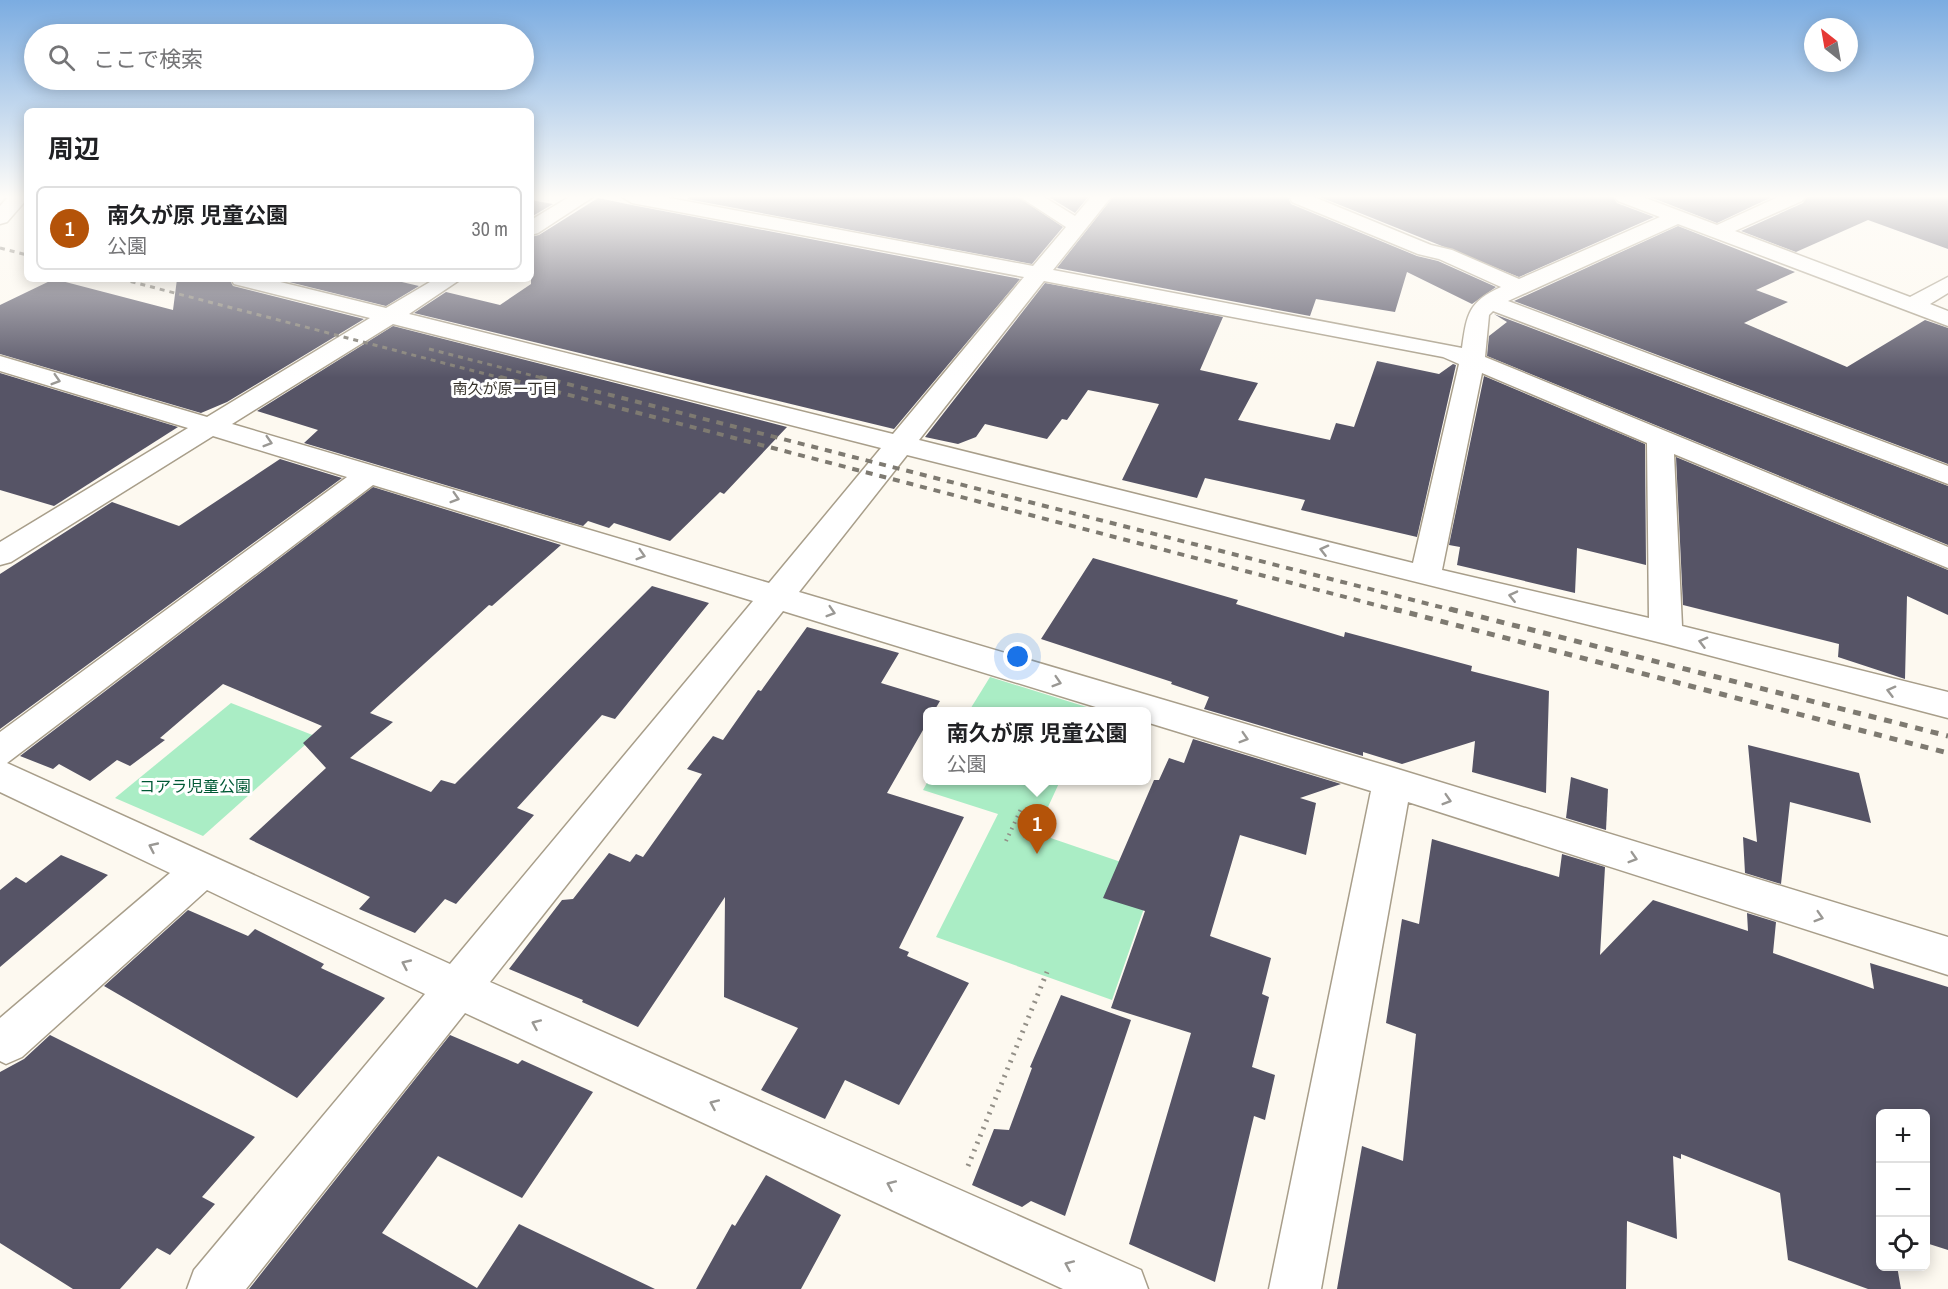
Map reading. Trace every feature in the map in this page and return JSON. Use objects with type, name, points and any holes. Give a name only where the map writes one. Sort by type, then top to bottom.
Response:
[{"type":"street","points":[[944,257],[1449,351],[1948,558]]},
{"type":"street","points":[[213,1289],[1051,257]]},
{"type":"street","points":[[1452,257],[1519,286]]},
{"type":"street","points":[[1425,576],[1472,361],[1478,315],[1488,301],[1585,257]]},
{"type":"street","points":[[1784,257],[1948,319]]},
{"type":"street","points":[[254,282],[1948,705]]},
{"type":"street","points":[[0,555],[445,282]]},
{"type":"street","points":[[1912,305],[1948,284]]},
{"type":"street","points":[[1488,301],[1948,476]]},
{"type":"street","points":[[0,363],[1144,707]]},
{"type":"street","points":[[1660,439],[1666,633]]},
{"type":"street","points":[[0,751],[371,473]]},
{"type":"street","points":[[1151,709],[1948,956]]},
{"type":"street","points":[[0,775],[459,989],[1122,1289]]},
{"type":"street","points":[[1295,1289],[1389,804],[1391,782]]},
{"type":"street","points":[[6,1042],[202,870]]},
{"type":"path","points":[[1006,841],[1021,809]]},
{"type":"path","points":[[950,1211],[1047,972]]},
{"type":"green space","points":[[990,677],[1087,707],[971,707]]},
{"type":"green space","name":"コアラ児童公園","points":[[231,703],[315,736],[203,836],[115,798]]},
{"type":"green space","points":[[926,785],[1058,785],[1036,833],[1156,874],[1112,1000],[936,937],[998,814],[923,790]]},
{"type":"building","points":[[534,257],[905,257],[1020,279],[894,429],[414,313],[446,292],[500,305],[534,282]]},
{"type":"building","points":[[996,257],[1038,257],[1032,264]]},
{"type":"building","points":[[1066,257],[1422,257],[1438,261],[1496,287],[1472,304],[1407,272],[1395,312],[1316,299],[1310,316],[1057,268]]},
{"type":"building","points":[[1470,257],[1564,257],[1519,277]]},
{"type":"building","points":[[1610,257],[1757,257],[1795,272],[1756,290],[1788,302],[1744,323],[1847,367],[1925,320],[1948,328],[1948,464],[1514,301]]},
{"type":"building","points":[[48,282],[66,282],[173,310],[177,282],[231,282],[233,286],[364,319],[227,402],[201,413],[0,354],[0,305]]},
{"type":"building","points":[[289,282],[402,282],[419,286],[386,306]]},
{"type":"building","points":[[1045,283],[1223,317],[1200,370],[1258,383],[1238,420],[1330,440],[1336,423],[1354,427],[1377,361],[1439,374],[1453,364],[1456,365],[1417,537],[1301,510],[1305,500],[1205,478],[1197,498],[1122,480],[1159,404],[1088,390],[1067,420],[1062,419],[1047,439],[985,424],[976,437],[958,444],[925,437]]},
{"type":"building","points":[[1494,314],[1948,486],[1948,545],[1487,356],[1489,336],[1507,322]]},
{"type":"building","points":[[393,326],[787,427],[724,494],[720,492],[670,541],[614,523],[609,528],[588,521],[583,526],[304,443],[318,430],[257,411]]},
{"type":"building","points":[[0,373],[178,427],[54,506],[0,490]]},
{"type":"building","points":[[1484,376],[1645,444],[1646,565],[1577,548],[1575,593],[1457,565],[1460,547],[1449,545]]},
{"type":"building","points":[[1676,457],[1948,570],[1948,615],[1907,596],[1905,679],[1838,657],[1839,644],[1683,605]]},
{"type":"building","points":[[280,459],[342,478],[0,729],[0,574],[112,502],[179,526]]},
{"type":"building","points":[[373,487],[561,545],[492,606],[489,605],[370,713],[393,722],[350,758],[431,792],[441,780],[455,784],[652,586],[709,603],[615,719],[602,715],[517,808],[534,815],[456,904],[445,899],[415,933],[359,909],[370,897],[249,839],[326,768],[303,743],[322,726],[223,684],[160,738],[165,740],[130,766],[117,760],[90,781],[59,764],[53,769],[20,756]]},
{"type":"building","points":[[1093,558],[1238,600],[1236,604],[1344,637],[1345,632],[1472,666],[1471,671],[1549,691],[1546,793],[1472,772],[1475,741],[1402,764],[1363,752],[1363,756],[1204,709],[1209,697],[1171,684],[1172,682],[1041,639]]},
{"type":"building","points":[[807,627],[899,653],[881,683],[940,701],[936,707],[923,707],[923,730],[887,793],[964,817],[899,948],[909,952],[907,956],[969,983],[899,1105],[845,1080],[825,1119],[761,1090],[798,1028],[724,997],[725,897],[638,1027],[582,1002],[583,1000],[509,969],[562,900],[573,899],[609,853],[630,862],[636,854],[643,857],[702,774],[687,769],[713,736],[723,740],[758,690],[761,691]]},
{"type":"building","points":[[1193,739],[1341,784],[1300,798],[1316,803],[1306,855],[1240,835],[1210,936],[1271,958],[1262,994],[1269,997],[1252,1067],[1275,1075],[1265,1120],[1254,1116],[1215,1282],[1129,1244],[1191,1033],[1111,1008],[1145,911],[1103,898],[1154,780],[1159,780],[1169,758],[1184,763]]},
{"type":"building","points":[[1748,745],[1859,773],[1871,823],[1790,802],[1781,884],[1745,873],[1743,837],[1757,842]]},
{"type":"building","points":[[1571,777],[1608,789],[1606,830],[1566,818]]},
{"type":"building","points":[[1432,839],[1559,877],[1562,854],[1605,867],[1600,955],[1653,900],[1748,931],[1747,913],[1776,922],[1773,953],[1874,989],[1870,963],[1948,987],[1948,1250],[1930,1244],[1930,1109],[1876,1109],[1876,1271],[1898,1271],[1901,1289],[1868,1289],[1788,1260],[1780,1193],[1681,1154],[1681,1159],[1673,1156],[1677,1239],[1627,1221],[1626,1289],[1337,1289],[1362,1146],[1403,1161],[1416,1034],[1386,1023],[1402,919],[1419,924]]},
{"type":"building","points":[[61,855],[108,875],[0,967],[0,890],[16,877],[26,883]]},
{"type":"building","points":[[188,910],[248,936],[255,929],[324,964],[321,968],[385,998],[297,1098],[104,986]]},
{"type":"building","points":[[1061,995],[1131,1020],[1065,1216],[1031,1201],[1022,1207],[972,1185],[994,1129],[1009,1130],[1032,1068],[1030,1067]]},
{"type":"building","points":[[50,1035],[255,1137],[202,1197],[215,1204],[170,1255],[157,1248],[120,1289],[73,1289],[0,1243],[0,1072],[24,1059]]},
{"type":"building","points":[[450,1035],[518,1064],[522,1060],[593,1092],[522,1198],[438,1156],[382,1233],[477,1288],[519,1224],[655,1289],[249,1289]]},
{"type":"building","points":[[766,1175],[841,1215],[801,1289],[696,1289],[732,1224],[735,1226]]},
{"type":"railway","points":[[133,282],[505,379]]},
{"type":"railway","points":[[429,349],[546,379]]},
{"type":"railway","points":[[500,377],[1399,611]]},
{"type":"railway","points":[[540,377],[1456,611]]},
{"type":"railway","points":[[1394,609],[1948,753]]},
{"type":"railway","points":[[1450,609],[1948,736]]},
{"type":"place","name":"南久が原 児童公園","points":[[1037,854]]},
{"type":"district","name":"南久が原一丁目","points":[[505,389]]}]
